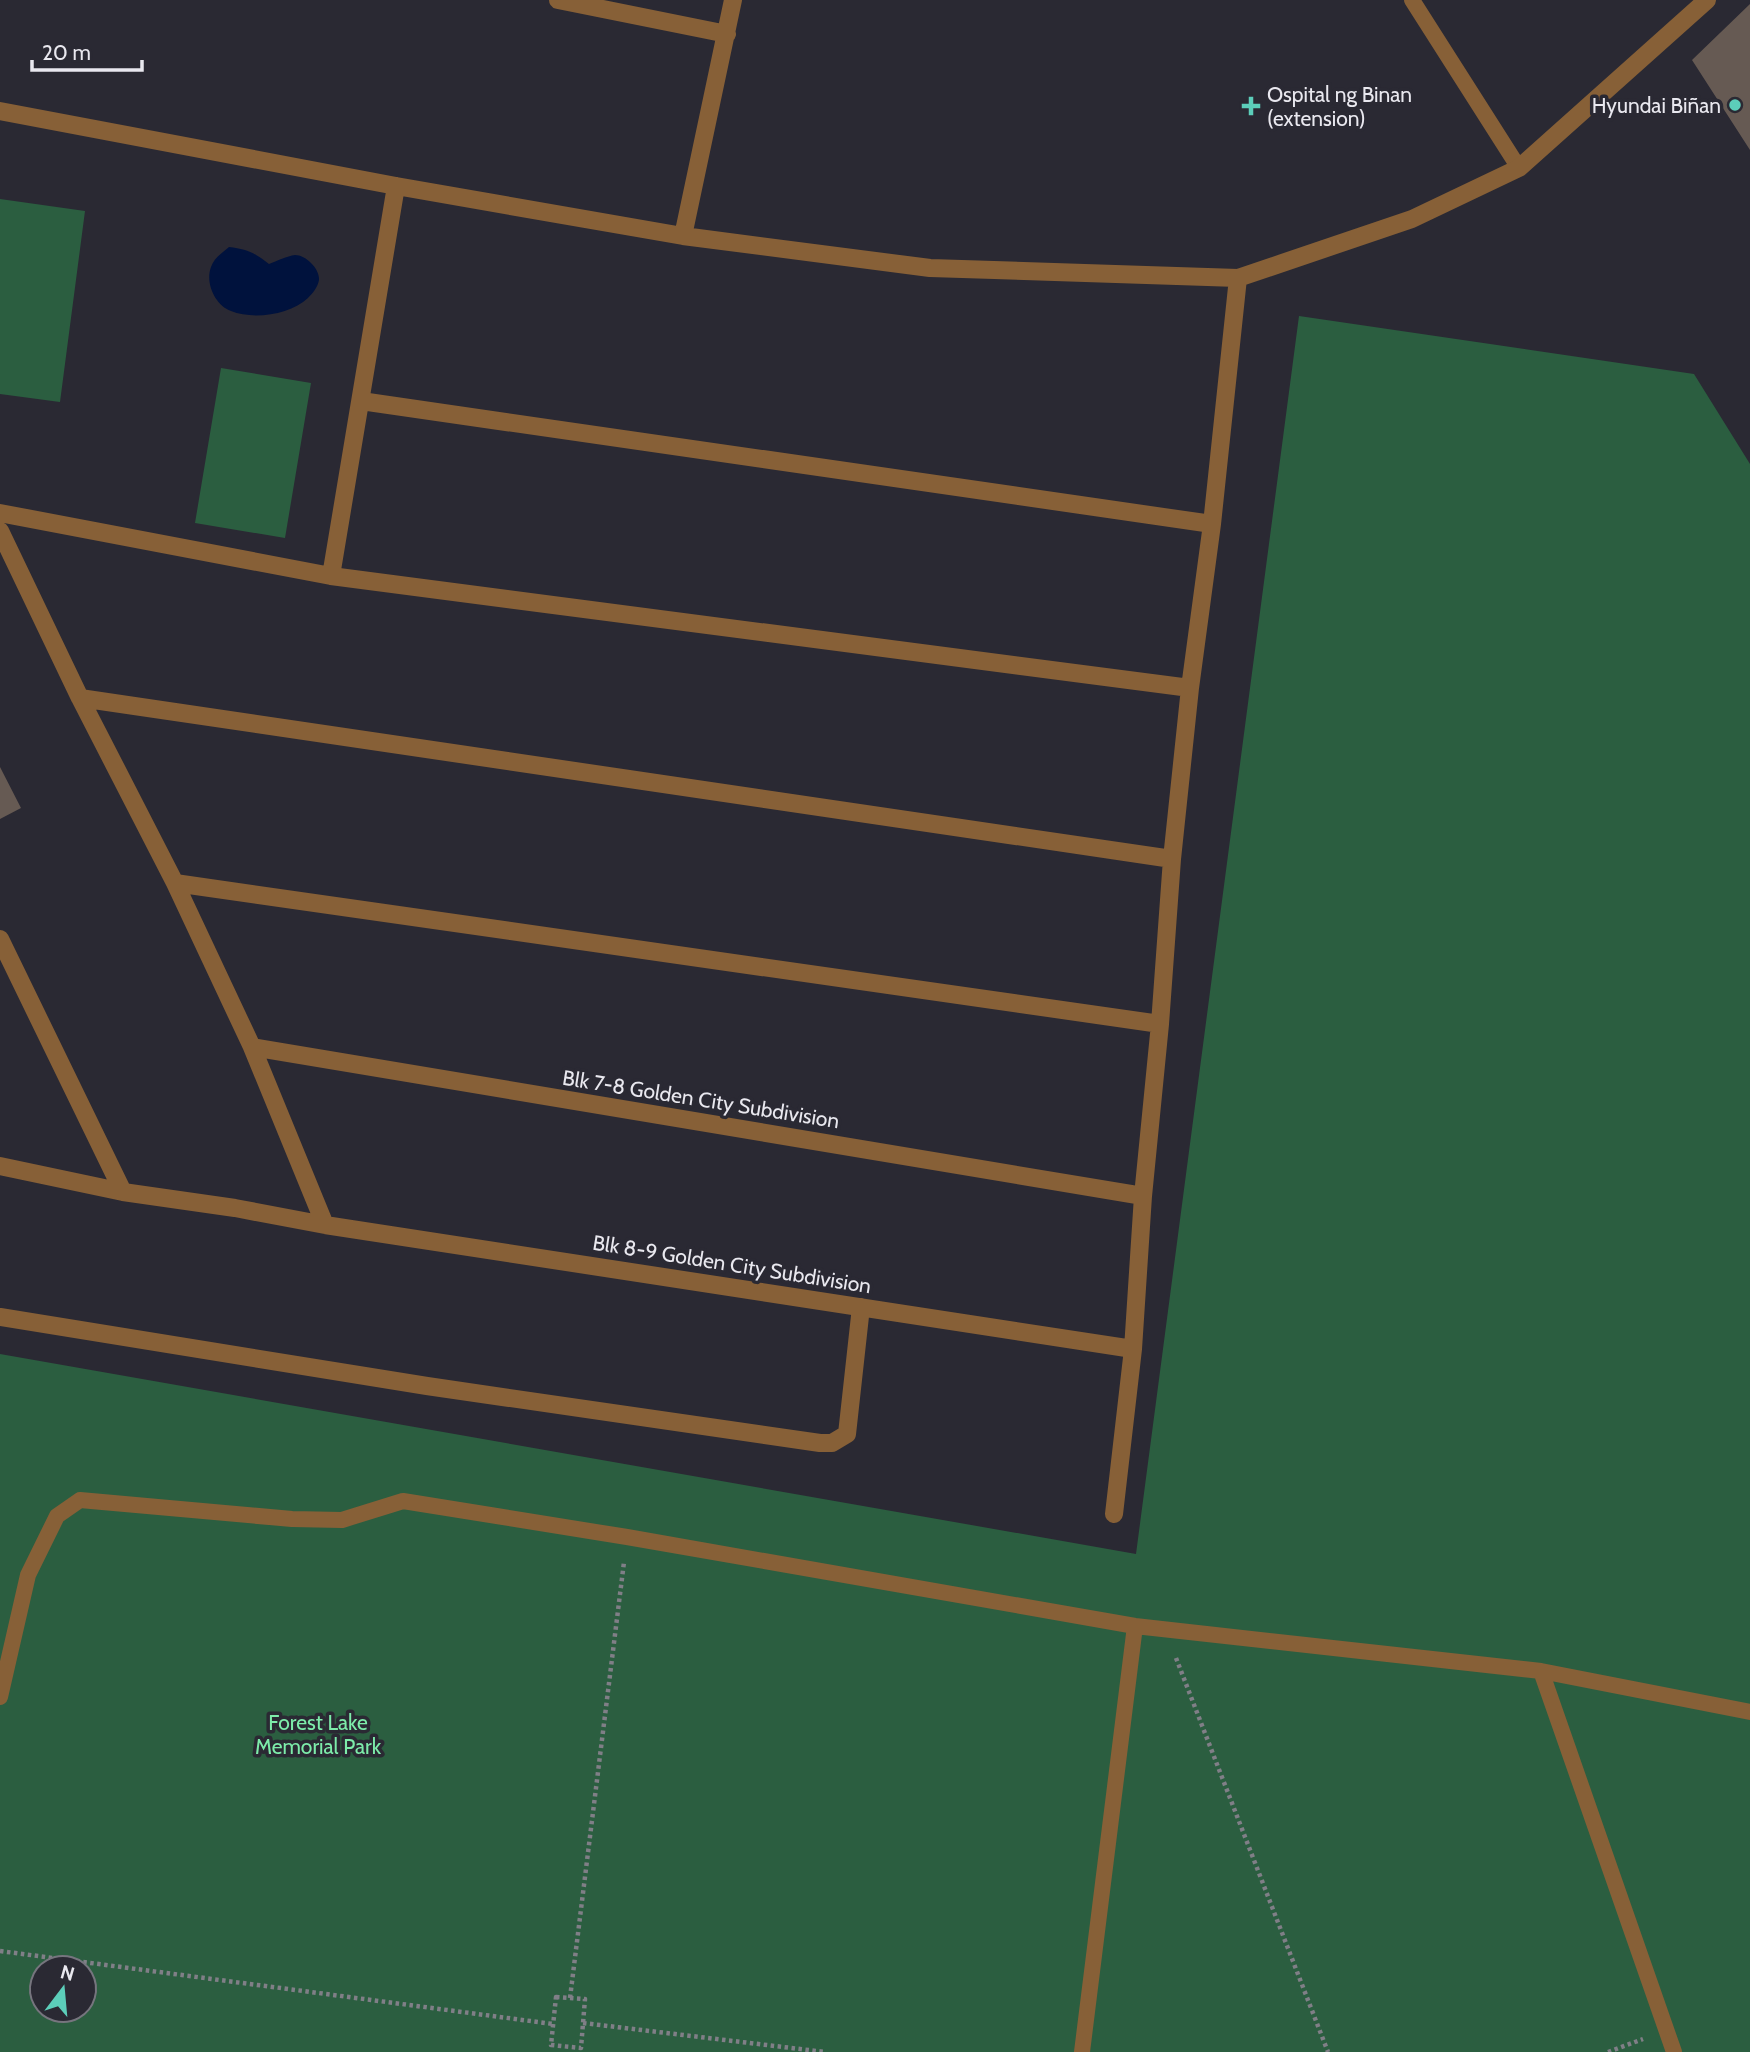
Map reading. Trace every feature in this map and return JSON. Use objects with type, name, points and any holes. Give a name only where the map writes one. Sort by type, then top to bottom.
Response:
[{"type":"street","points":[[558,0],[727,34]]},
{"type":"street","points":[[683,236],[733,0]]},
{"type":"street","points":[[0,111],[396,187],[683,236],[930,268],[1238,278],[1412,219],[1519,168],[1707,0]]},
{"type":"street","points":[[331,576],[396,187]]},
{"type":"street","points":[[1114,1514],[1133,1349],[1143,1196],[1160,1024],[1172,859],[1238,278]]},
{"type":"street","points":[[361,401],[1212,524]]},
{"type":"street","points":[[0,513],[331,576],[1190,688]]},
{"type":"street","points":[[0,531],[80,698],[175,883],[252,1047],[324,1224]]},
{"type":"street","points":[[80,698],[1172,859]]},
{"type":"street","points":[[175,883],[1160,1024]]},
{"type":"street","points":[[0,939],[123,1192]]},
{"type":"street","name":"Blk 7-8 Golden City Subdivision","points":[[252,1047],[1143,1196]]},
{"type":"street","name":"Blk 8-9 Golden City Subdivision","points":[[0,1166],[123,1192],[1133,1349]]},
{"type":"street","points":[[0,1317],[427,1386],[832,1443],[847,1434],[861,1307]]},
{"type":"lane","points":[[1412,0],[1519,168]]},
{"type":"lane","points":[[0,1698],[28,1575],[57,1516],[80,1500],[292,1519],[342,1520],[403,1501],[627,1537],[1135,1626],[1541,1671],[1750,1712]]},
{"type":"lane","points":[[1082,2052],[1135,1626]]},
{"type":"lane","points":[[1541,1671],[1674,2052]]},
{"type":"path","points":[[570,1998],[627,1537]]},
{"type":"path","points":[[1165,1630],[1328,2052]]},
{"type":"path","points":[[0,1951],[553,2024]]},
{"type":"path","points":[[556,1997],[570,1998],[585,1999],[581,2048],[563,2049],[551,2045],[556,1997]]},
{"type":"path","points":[[583,2024],[825,2052]]},
{"type":"path","points":[[1608,2052],[1667,2031]]},
{"type":"green space","points":[[0,199],[85,211],[60,402],[0,394]]},
{"type":"green space","name":"Forest Lake Memorial Park","points":[[1299,316],[1694,374],[1750,464],[1750,2052],[0,2052],[0,1354],[1136,1554]]},
{"type":"green space","points":[[221,368],[311,383],[285,538],[195,523]]},
{"type":"water","points":[[229,247],[251,252],[269,264],[295,255],[304,257],[312,263],[319,276],[315,290],[300,304],[282,312],[250,315],[225,308],[213,293],[209,273],[218,256]]},
{"type":"building","name":"Hyundai Biñan","points":[[1750,4],[1750,150],[1692,60]]},
{"type":"building","points":[[0,767],[21,808],[0,819]]},
{"type":"place","name":"Hyundai Biñan","points":[[1735,105]]},
{"type":"place","name":"Ospital ng Binan (extension)","points":[[1251,106]]}]
